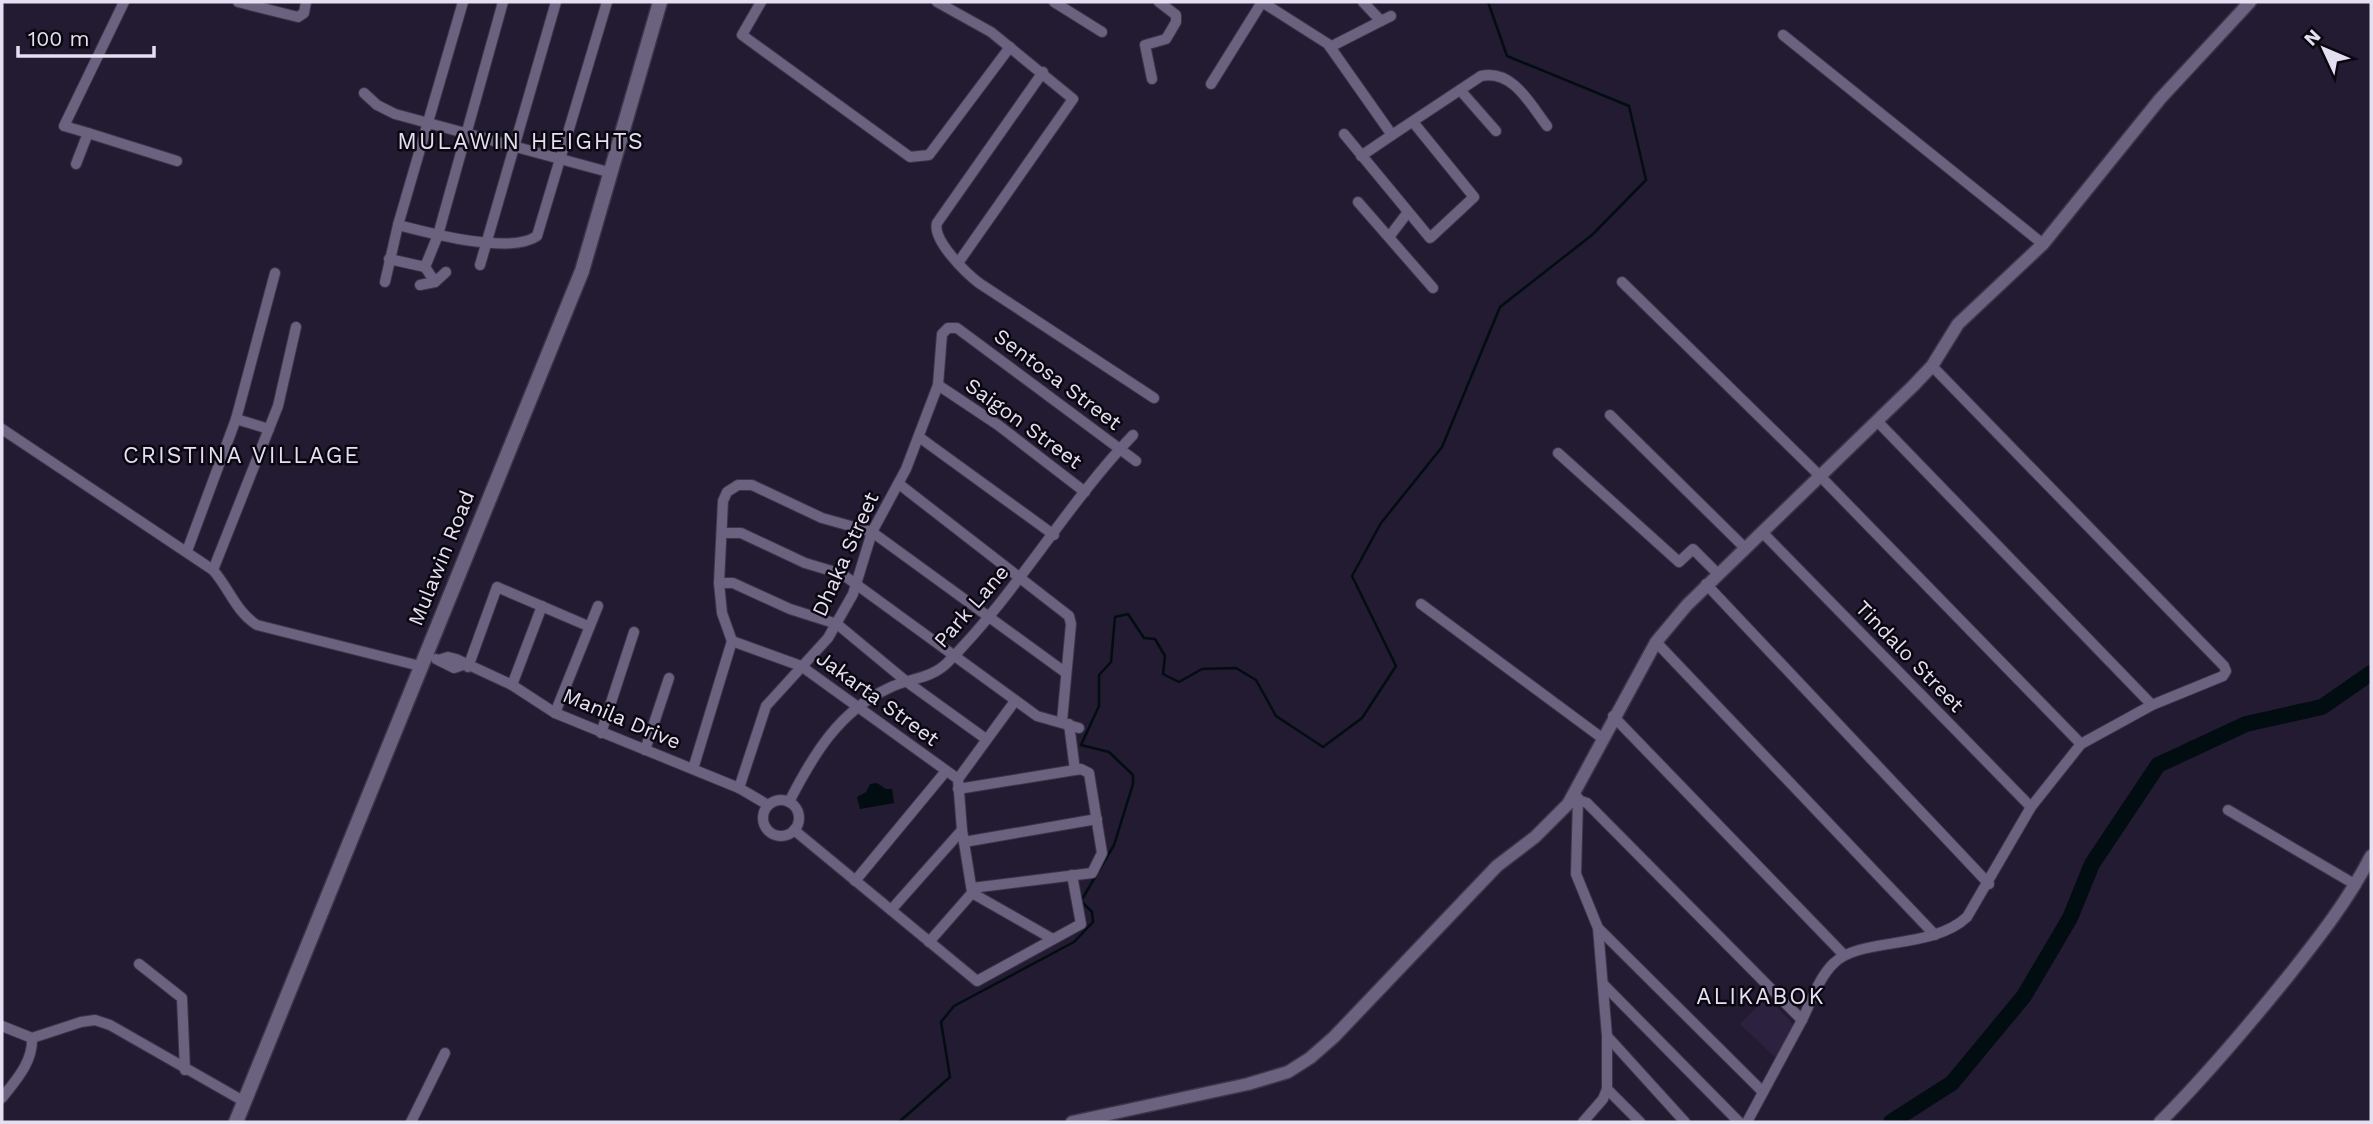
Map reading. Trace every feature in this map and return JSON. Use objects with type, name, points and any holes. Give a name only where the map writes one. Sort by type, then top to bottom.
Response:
[{"type":"main road","name":"Mulawin Road","points":[[236,1122],[582,271],[660,2]]},
{"type":"street","points":[[124,2],[64,126],[177,161]]},
{"type":"street","points":[[238,2],[298,17],[304,13],[306,2]]},
{"type":"street","points":[[385,282],[398,225],[463,2]]},
{"type":"street","points":[[425,267],[438,235],[503,2]]},
{"type":"street","points":[[480,265],[556,2]]},
{"type":"street","points":[[398,225],[487,243],[531,241],[537,236],[563,158],[607,2]]},
{"type":"street","points":[[761,2],[741,35],[911,157],[929,155],[1010,47]]},
{"type":"street","points":[[937,2],[991,32],[1070,94],[1072,104],[958,263]]},
{"type":"street","points":[[1054,2],[1102,32]]},
{"type":"street","points":[[1152,79],[1145,45],[1166,39],[1176,22],[1176,15],[1159,2]]},
{"type":"street","points":[[1211,84],[1262,2],[1330,47],[1392,135]]},
{"type":"street","points":[[1330,47],[1386,18],[1363,2]]},
{"type":"street","points":[[1072,1122],[1248,1084],[1289,1072],[1334,1037],[1497,866],[1535,837],[1575,798],[1602,738],[1656,642],[1706,584],[1878,422],[1931,366],[1958,324],[2043,244],[2160,99],[2250,2]]},
{"type":"street","points":[[1783,35],[2043,244]]},
{"type":"street","points":[[1043,72],[937,223],[938,235],[958,263],[979,283],[1154,398]]},
{"type":"street","points":[[1361,156],[1481,76],[1502,76],[1516,86],[1547,126]]},
{"type":"street","points":[[1460,90],[1496,131]]},
{"type":"street","points":[[364,93],[377,105],[395,114],[467,131],[612,173]]},
{"type":"street","points":[[1344,134],[1430,238],[1474,197],[1413,122]]},
{"type":"street","points":[[76,164],[88,133]]},
{"type":"street","points":[[1358,202],[1433,288]]},
{"type":"street","points":[[1389,237],[1408,212]]},
{"type":"street","points":[[389,259],[425,267],[435,282]]},
{"type":"street","points":[[420,285],[435,282],[446,272]]},
{"type":"street","points":[[187,551],[236,419],[275,273]]},
{"type":"street","points":[[1622,282],[1821,477],[2081,744]]},
{"type":"street","points":[[213,570],[281,396],[296,327]]},
{"type":"street","name":"Dhaka Street","points":[[739,788],[766,706],[837,624],[856,582],[872,532],[899,484],[939,385],[942,334],[948,328],[957,328]]},
{"type":"street","name":"Sentosa Street","points":[[957,328],[1136,461]]},
{"type":"street","points":[[1747,1122],[1827,971],[1844,955],[1954,929],[1967,917],[1989,884],[2031,807],[2081,744],[2151,705],[2217,680],[2226,671],[1931,366]]},
{"type":"street","name":"Saigon Street","points":[[939,385],[998,425],[1085,492]]},
{"type":"street","points":[[1610,415],[1744,547]]},
{"type":"street","points":[[236,419],[269,429]]},
{"type":"street","points":[[1878,422],[2151,705]]},
{"type":"street","name":"Manila Drive","points":[[2,429],[213,570],[226,584],[246,618],[257,625],[422,661],[448,657],[512,685],[555,713],[739,788],[768,805]]},
{"type":"street","name":"Park Lane","points":[[789,802],[818,747],[859,705],[890,687],[925,677],[944,666],[989,620],[1085,492],[1133,435]]},
{"type":"street","points":[[919,437],[1054,535]]},
{"type":"street","points":[[1558,453],[1679,562],[1693,550],[1717,573]]},
{"type":"street","points":[[899,484],[1069,616],[1072,624],[1066,673],[1075,770]]},
{"type":"street","points":[[693,769],[732,640],[722,613],[719,583],[723,501],[727,492],[738,485],[752,485],[822,518],[872,532],[989,620],[1066,673]]},
{"type":"street","name":"Tindalo Street","points":[[1762,532],[2031,807]]},
{"type":"street","points":[[722,533],[741,533],[806,564],[830,569],[856,582],[1037,716],[1070,724]]},
{"type":"street","points":[[719,583],[733,583],[790,609],[837,624],[907,682],[986,739]]},
{"type":"street","points":[[1706,584],[1989,884]]},
{"type":"street","points":[[465,666],[497,587],[588,626]]},
{"type":"street","points":[[1421,604],[1602,738]]},
{"type":"street","points":[[512,685],[542,606]]},
{"type":"street","points":[[555,713],[598,606]]},
{"type":"street","points":[[601,733],[634,632]]},
{"type":"street","name":"Jakarta Street","points":[[732,640],[801,666],[859,705],[946,771],[958,784]]},
{"type":"street","points":[[1656,642],[1935,935]]},
{"type":"street","points":[[645,750],[669,678]]},
{"type":"street","points":[[1015,701],[986,739],[958,784],[962,830],[972,891],[1051,939]]},
{"type":"street","points":[[1614,716],[1844,955]]},
{"type":"street","points":[[929,942],[972,891],[1092,873],[1102,853],[1089,773],[1075,770],[958,784]]},
{"type":"street","points":[[855,881],[946,771]]},
{"type":"street","points":[[1575,798],[1576,874],[1598,928],[1607,1036],[1607,1088],[1598,1106],[1583,1122]]},
{"type":"street","points":[[1575,798],[1802,1020]]},
{"type":"street","points":[[778,800],[789,802],[799,815],[794,830],[784,836],[768,831],[763,815],[768,805],[778,800]]},
{"type":"street","points":[[2228,810],[2356,886]]},
{"type":"street","points":[[964,842],[1097,820]]},
{"type":"street","points":[[794,830],[977,981],[1081,924],[1072,876]]},
{"type":"street","points":[[891,910],[962,830]]},
{"type":"street","points":[[2160,1122],[2221,1060],[2356,886],[2371,856]]},
{"type":"street","points":[[1598,928],[1763,1092]]},
{"type":"street","points":[[139,964],[182,998],[185,1070]]},
{"type":"street","points":[[1603,984],[1739,1122]]},
{"type":"street","points":[[2,1026],[32,1038],[95,1020],[110,1025],[244,1102]]},
{"type":"street","points":[[1607,1036],[1685,1122]]},
{"type":"street","points":[[2,1098],[27,1063],[32,1049],[32,1038]]},
{"type":"street","points":[[411,1122],[445,1053]]},
{"type":"street","points":[[1607,1088],[1640,1122]]},
{"type":"shaded area","points":[[877,783],[886,789],[892,789],[894,803],[860,809],[857,797],[866,792],[870,784]]},
{"type":"shaded area","points":[[1767,997],[1797,1028],[1779,1061],[1740,1024]]},
{"type":"waterway","points":[[899,1122],[950,1077],[941,1022],[954,1006],[1074,942],[1093,922],[1092,912],[1081,901],[1114,845],[1133,784],[1133,775],[1109,752],[1081,745],[1099,706],[1099,675],[1111,662],[1115,617],[1128,614],[1144,638],[1155,639],[1165,656],[1163,674],[1179,682],[1202,669],[1236,668],[1256,680],[1276,716],[1323,747],[1362,718],[1396,666],[1352,576],[1381,523],[1442,447],[1500,307],[1592,235],[1646,180],[1629,106],[1507,56],[1488,2]]},
{"type":"waterway","points":[[1891,1122],[1952,1083],[2024,996],[2070,918],[2092,864],[2158,765],[2246,724],[2322,707],[2371,673]]},
{"type":"district","name":"MULAWIN HEIGHTS","points":[[521,141]]},
{"type":"district","name":"CRISTINA VILLAGE","points":[[242,455]]},
{"type":"district","name":"ALIKABOK","points":[[1761,996]]}]
